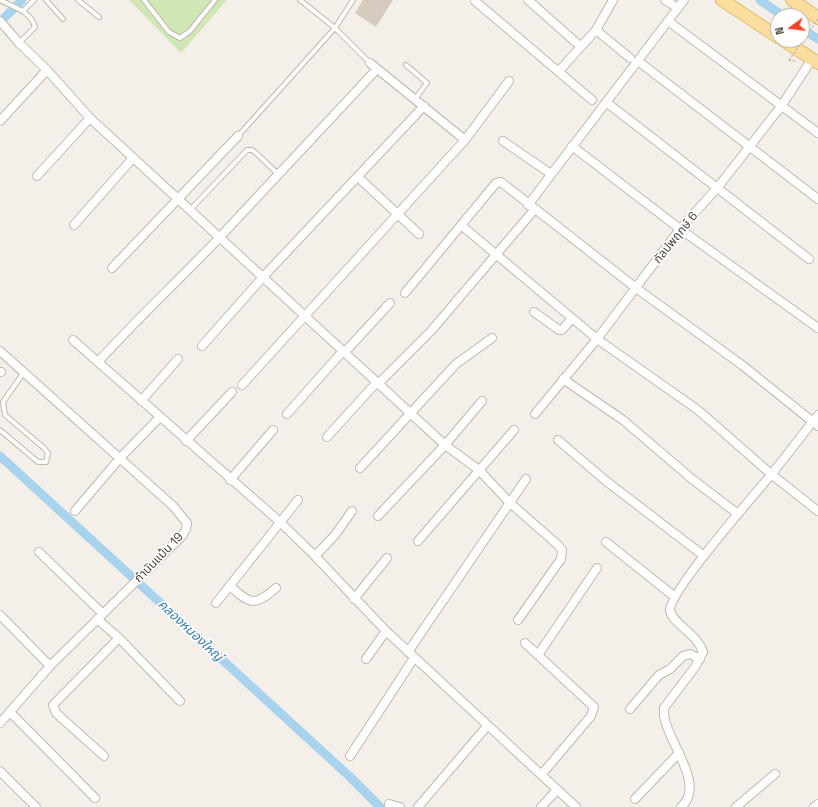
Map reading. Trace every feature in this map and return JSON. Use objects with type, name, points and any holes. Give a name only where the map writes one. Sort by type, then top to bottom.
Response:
[{"type":"main road","points":[[722,0],[770,32]]},
{"type":"main road","points":[[792,0],[818,19]]},
{"type":"main road","points":[[795,48],[815,61]]},
{"type":"street","points":[[528,0],[580,46]]},
{"type":"street","points":[[559,71],[596,30],[613,0]]},
{"type":"street","points":[[665,0],[678,8]]},
{"type":"street","points":[[327,437],[378,383],[430,332],[497,253],[531,207],[551,174],[606,102],[634,59],[668,21],[684,0]]},
{"type":"street","points":[[475,1],[592,100]]},
{"type":"street","points":[[668,21],[818,133]]},
{"type":"street","points":[[3,24],[19,44],[47,70],[90,118],[445,445],[479,470],[510,503],[558,545],[562,550],[561,559],[518,620]]},
{"type":"street","points":[[0,35],[3,24]]},
{"type":"street","points":[[596,30],[749,148],[818,199]]},
{"type":"street","name":"กัลปพฤกษ์ 6","points":[[536,414],[597,339],[680,229],[718,187],[749,148],[815,61]]},
{"type":"street","points":[[98,362],[137,319],[153,306],[220,237],[374,66],[465,140]]},
{"type":"street","points":[[0,121],[47,70]]},
{"type":"street","points":[[242,385],[465,140],[509,81]]},
{"type":"street","points":[[606,102],[718,187],[809,259]]},
{"type":"street","points":[[202,346],[263,277],[424,106]]},
{"type":"street","points":[[37,176],[90,118]]},
{"type":"street","points":[[112,268],[177,198],[238,136]]},
{"type":"street","points":[[503,141],[551,174]]},
{"type":"street","points":[[572,146],[680,229],[818,328]]},
{"type":"street","points":[[74,225],[133,158]]},
{"type":"street","points":[[358,177],[418,234]]},
{"type":"street","points":[[405,293],[496,183],[501,182],[636,288],[816,421],[704,556],[675,597],[670,612],[673,619],[694,636],[700,644],[703,652],[700,659],[664,708],[663,716],[689,780],[685,806]]},
{"type":"street","points":[[461,225],[497,253],[597,339],[698,410],[771,474],[818,511]]},
{"type":"street","points":[[287,414],[390,302]]},
{"type":"street","points":[[534,312],[560,330],[562,330],[572,318]]},
{"type":"street","points":[[360,468],[456,364],[492,338]]},
{"type":"street","points":[[73,340],[230,480],[280,522],[315,556],[354,599],[386,631],[576,807]]},
{"type":"street","name":"กำนันแม้น 19","points":[[0,351],[173,506],[187,523],[186,529],[182,536],[50,666],[0,723]]},
{"type":"street","points":[[141,401],[178,359]]},
{"type":"street","points":[[563,379],[623,420],[692,479],[738,514]]},
{"type":"street","points":[[186,441],[232,392]]},
{"type":"street","points":[[378,516],[445,445],[482,401]]},
{"type":"street","points":[[75,511],[120,458],[160,417]]},
{"type":"street","points":[[230,480],[274,430]]},
{"type":"street","points":[[418,541],[514,430]]},
{"type":"street","points":[[558,440],[606,480],[704,556]]},
{"type":"street","points":[[350,756],[411,655],[526,479]]},
{"type":"street","points":[[216,603],[298,500]]},
{"type":"street","points":[[315,556],[336,535],[352,511]]},
{"type":"street","points":[[606,542],[675,597]]},
{"type":"street","points":[[39,552],[180,701]]},
{"type":"street","points":[[354,599],[387,558]]},
{"type":"street","points":[[538,655],[597,568]]},
{"type":"street","points":[[230,586],[242,597],[254,602],[262,600],[276,588]]},
{"type":"street","points":[[0,615],[50,666]]},
{"type":"street","points":[[366,659],[386,631]]},
{"type":"street","points":[[104,756],[56,713],[53,705],[119,638]]},
{"type":"street","points":[[525,643],[594,707],[590,716],[542,774]]},
{"type":"street","points":[[630,709],[659,676],[670,669],[683,656],[690,654],[700,659]]},
{"type":"street","points":[[10,712],[95,798]]},
{"type":"street","points":[[418,807],[488,725]]},
{"type":"street","points":[[636,799],[679,753]]},
{"type":"street","points":[[0,771],[36,807]]},
{"type":"street","points":[[736,807],[775,774]]},
{"type":"street","points":[[542,807],[557,790]]},
{"type":"street","points":[[389,804],[400,807]]},
{"type":"street","points":[[814,807],[818,804]]},
{"type":"lane","points":[[0,0],[21,10],[31,19],[35,27],[19,44]]},
{"type":"lane","points":[[21,10],[34,0]]},
{"type":"lane","points":[[46,0],[63,19]]},
{"type":"lane","points":[[78,0],[99,17]]},
{"type":"lane","points":[[144,0],[169,32],[180,38],[190,31],[215,0]]},
{"type":"lane","points":[[300,0],[335,28],[374,66]]},
{"type":"lane","points":[[238,136],[335,28],[353,0]]},
{"type":"lane","points":[[406,65],[427,83],[415,99]]},
{"type":"lane","points":[[190,210],[247,150],[252,150],[256,153],[278,174]]},
{"type":"lane","points":[[0,430],[38,462],[46,462],[48,453],[5,415],[2,406],[3,402],[24,372]]},
{"type":"path","points":[[789,60],[818,19]]},
{"type":"green space","points":[[129,0],[227,0],[181,53]]},
{"type":"building","points":[[363,0],[393,0],[376,27],[355,13]]},
{"type":"waterway","points":[[0,22],[22,0]]},
{"type":"waterway","points":[[760,0],[772,8]]},
{"type":"waterway","points":[[810,34],[818,39]]},
{"type":"waterway","name":"คลองหนองใหญ่","points":[[0,456],[349,776],[380,807]]}]
